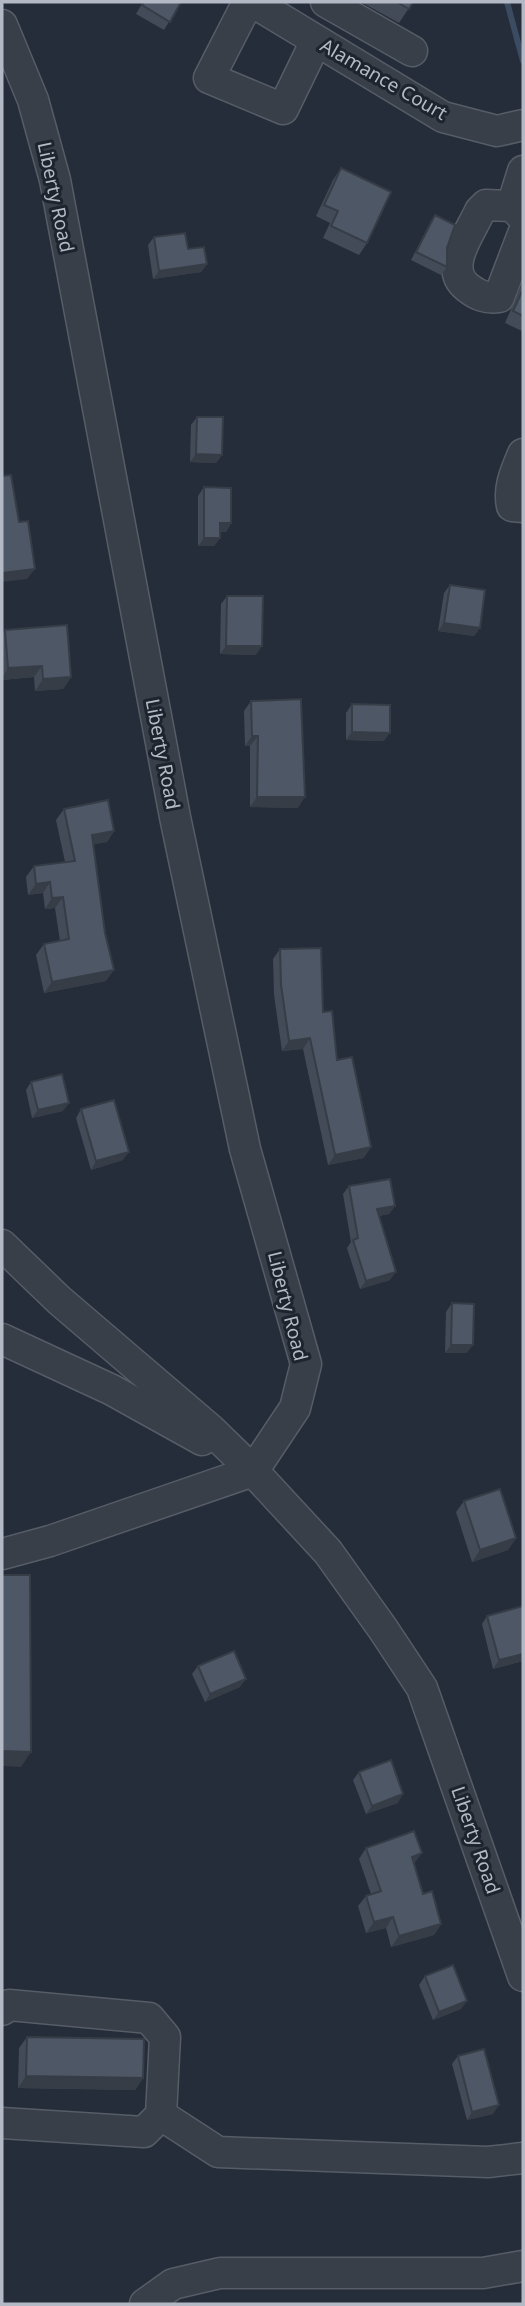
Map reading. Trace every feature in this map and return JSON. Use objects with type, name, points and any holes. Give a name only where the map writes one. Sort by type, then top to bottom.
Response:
[{"type":"street","points":[[248,2],[209,78],[283,109],[316,41]]},
{"type":"street","name":"Alamance Court","points":[[253,2],[443,117],[497,131],[522,125]]},
{"type":"street","points":[[327,2],[412,51]]},
{"type":"street","name":"Liberty Road","points":[[2,24],[33,100],[55,180],[175,817],[242,1135],[306,1364],[295,1408],[253,1471]]},
{"type":"street","points":[[522,125],[523,158]]},
{"type":"street","points":[[523,171],[518,212],[486,205],[480,211],[457,261],[456,272],[461,282],[475,293],[489,298],[499,297],[523,234]]},
{"type":"street","points":[[523,454],[512,480],[511,502],[512,506],[523,507]]},
{"type":"street","name":"Liberty Road","points":[[2,1245],[59,1300],[201,1421],[253,1471],[328,1552],[422,1688],[523,1976]]},
{"type":"street","name":"Liberty Road","points":[[2,1339],[112,1390],[253,1471]]},
{"type":"street","points":[[2,1554],[50,1541],[253,1471]]},
{"type":"street","points":[[2,2010],[9,2005],[149,2018],[165,2037],[161,2115],[144,2132],[2,2123]]},
{"type":"street","points":[[161,2115],[218,2152],[488,2161],[523,2158]]},
{"type":"street","points":[[145,2304],[173,2284],[220,2273],[483,2273],[523,2266]]},
{"type":"building","points":[[144,2],[181,2],[170,22],[142,5]]},
{"type":"building","points":[[397,2],[413,2],[409,9]]},
{"type":"building","points":[[341,168],[391,192],[367,243],[331,226],[338,211],[324,205]]},
{"type":"building","points":[[435,215],[455,225],[447,248],[447,267],[416,252]]},
{"type":"building","points":[[185,233],[188,249],[204,247],[207,264],[159,271],[154,237]]},
{"type":"building","points":[[523,289],[523,316],[513,311]]},
{"type":"building","points":[[197,417],[223,417],[222,455],[196,454]]},
{"type":"building","points":[[11,475],[19,522],[28,521],[35,569],[2,573],[2,476]]},
{"type":"building","points":[[204,487],[231,488],[231,523],[220,523],[220,538],[204,538]]},
{"type":"building","points":[[450,585],[485,590],[480,628],[444,623]]},
{"type":"building","points":[[227,596],[263,596],[262,646],[226,646]]},
{"type":"building","points":[[67,625],[71,677],[43,679],[42,666],[8,668],[5,630]]},
{"type":"building","points":[[301,699],[305,797],[257,797],[258,736],[252,736],[251,701]]},
{"type":"building","points":[[352,704],[390,705],[390,733],[352,732]]},
{"type":"building","points":[[108,800],[114,831],[92,835],[105,933],[114,970],[52,982],[44,944],[69,939],[63,897],[52,898],[50,882],[36,884],[34,866],[75,861],[64,809]]},
{"type":"building","points":[[321,948],[323,1012],[332,1011],[337,1060],[352,1057],[371,1147],[335,1155],[310,1038],[289,1041],[281,985],[280,949]]},
{"type":"building","points":[[62,1074],[69,1103],[38,1110],[31,1082]]},
{"type":"building","points":[[114,1100],[129,1152],[96,1161],[81,1109]]},
{"type":"building","points":[[390,1179],[395,1206],[377,1209],[396,1272],[366,1281],[353,1240],[358,1238],[349,1186]]},
{"type":"building","points":[[452,1303],[474,1304],[473,1345],[451,1345]]},
{"type":"building","points":[[500,1489],[516,1538],[480,1550],[464,1501]]},
{"type":"building","points":[[2,1575],[30,1575],[31,1752],[2,1751]]},
{"type":"building","points":[[523,1606],[523,1654],[499,1660],[487,1616]]},
{"type":"building","points":[[234,1651],[246,1679],[210,1694],[198,1666]]},
{"type":"building","points":[[391,1760],[403,1794],[372,1806],[359,1772]]},
{"type":"building","points":[[414,1831],[422,1853],[412,1857],[423,1894],[432,1891],[441,1924],[399,1936],[393,1917],[374,1922],[366,1896],[381,1891],[366,1848]]},
{"type":"building","points":[[453,1965],[467,2001],[439,2012],[425,1976]]},
{"type":"building","points":[[27,2037],[144,2039],[143,2078],[26,2076]]},
{"type":"building","points":[[484,2049],[499,2105],[472,2112],[458,2056]]},
{"type":"waterway","points":[[507,2],[523,61]]}]
